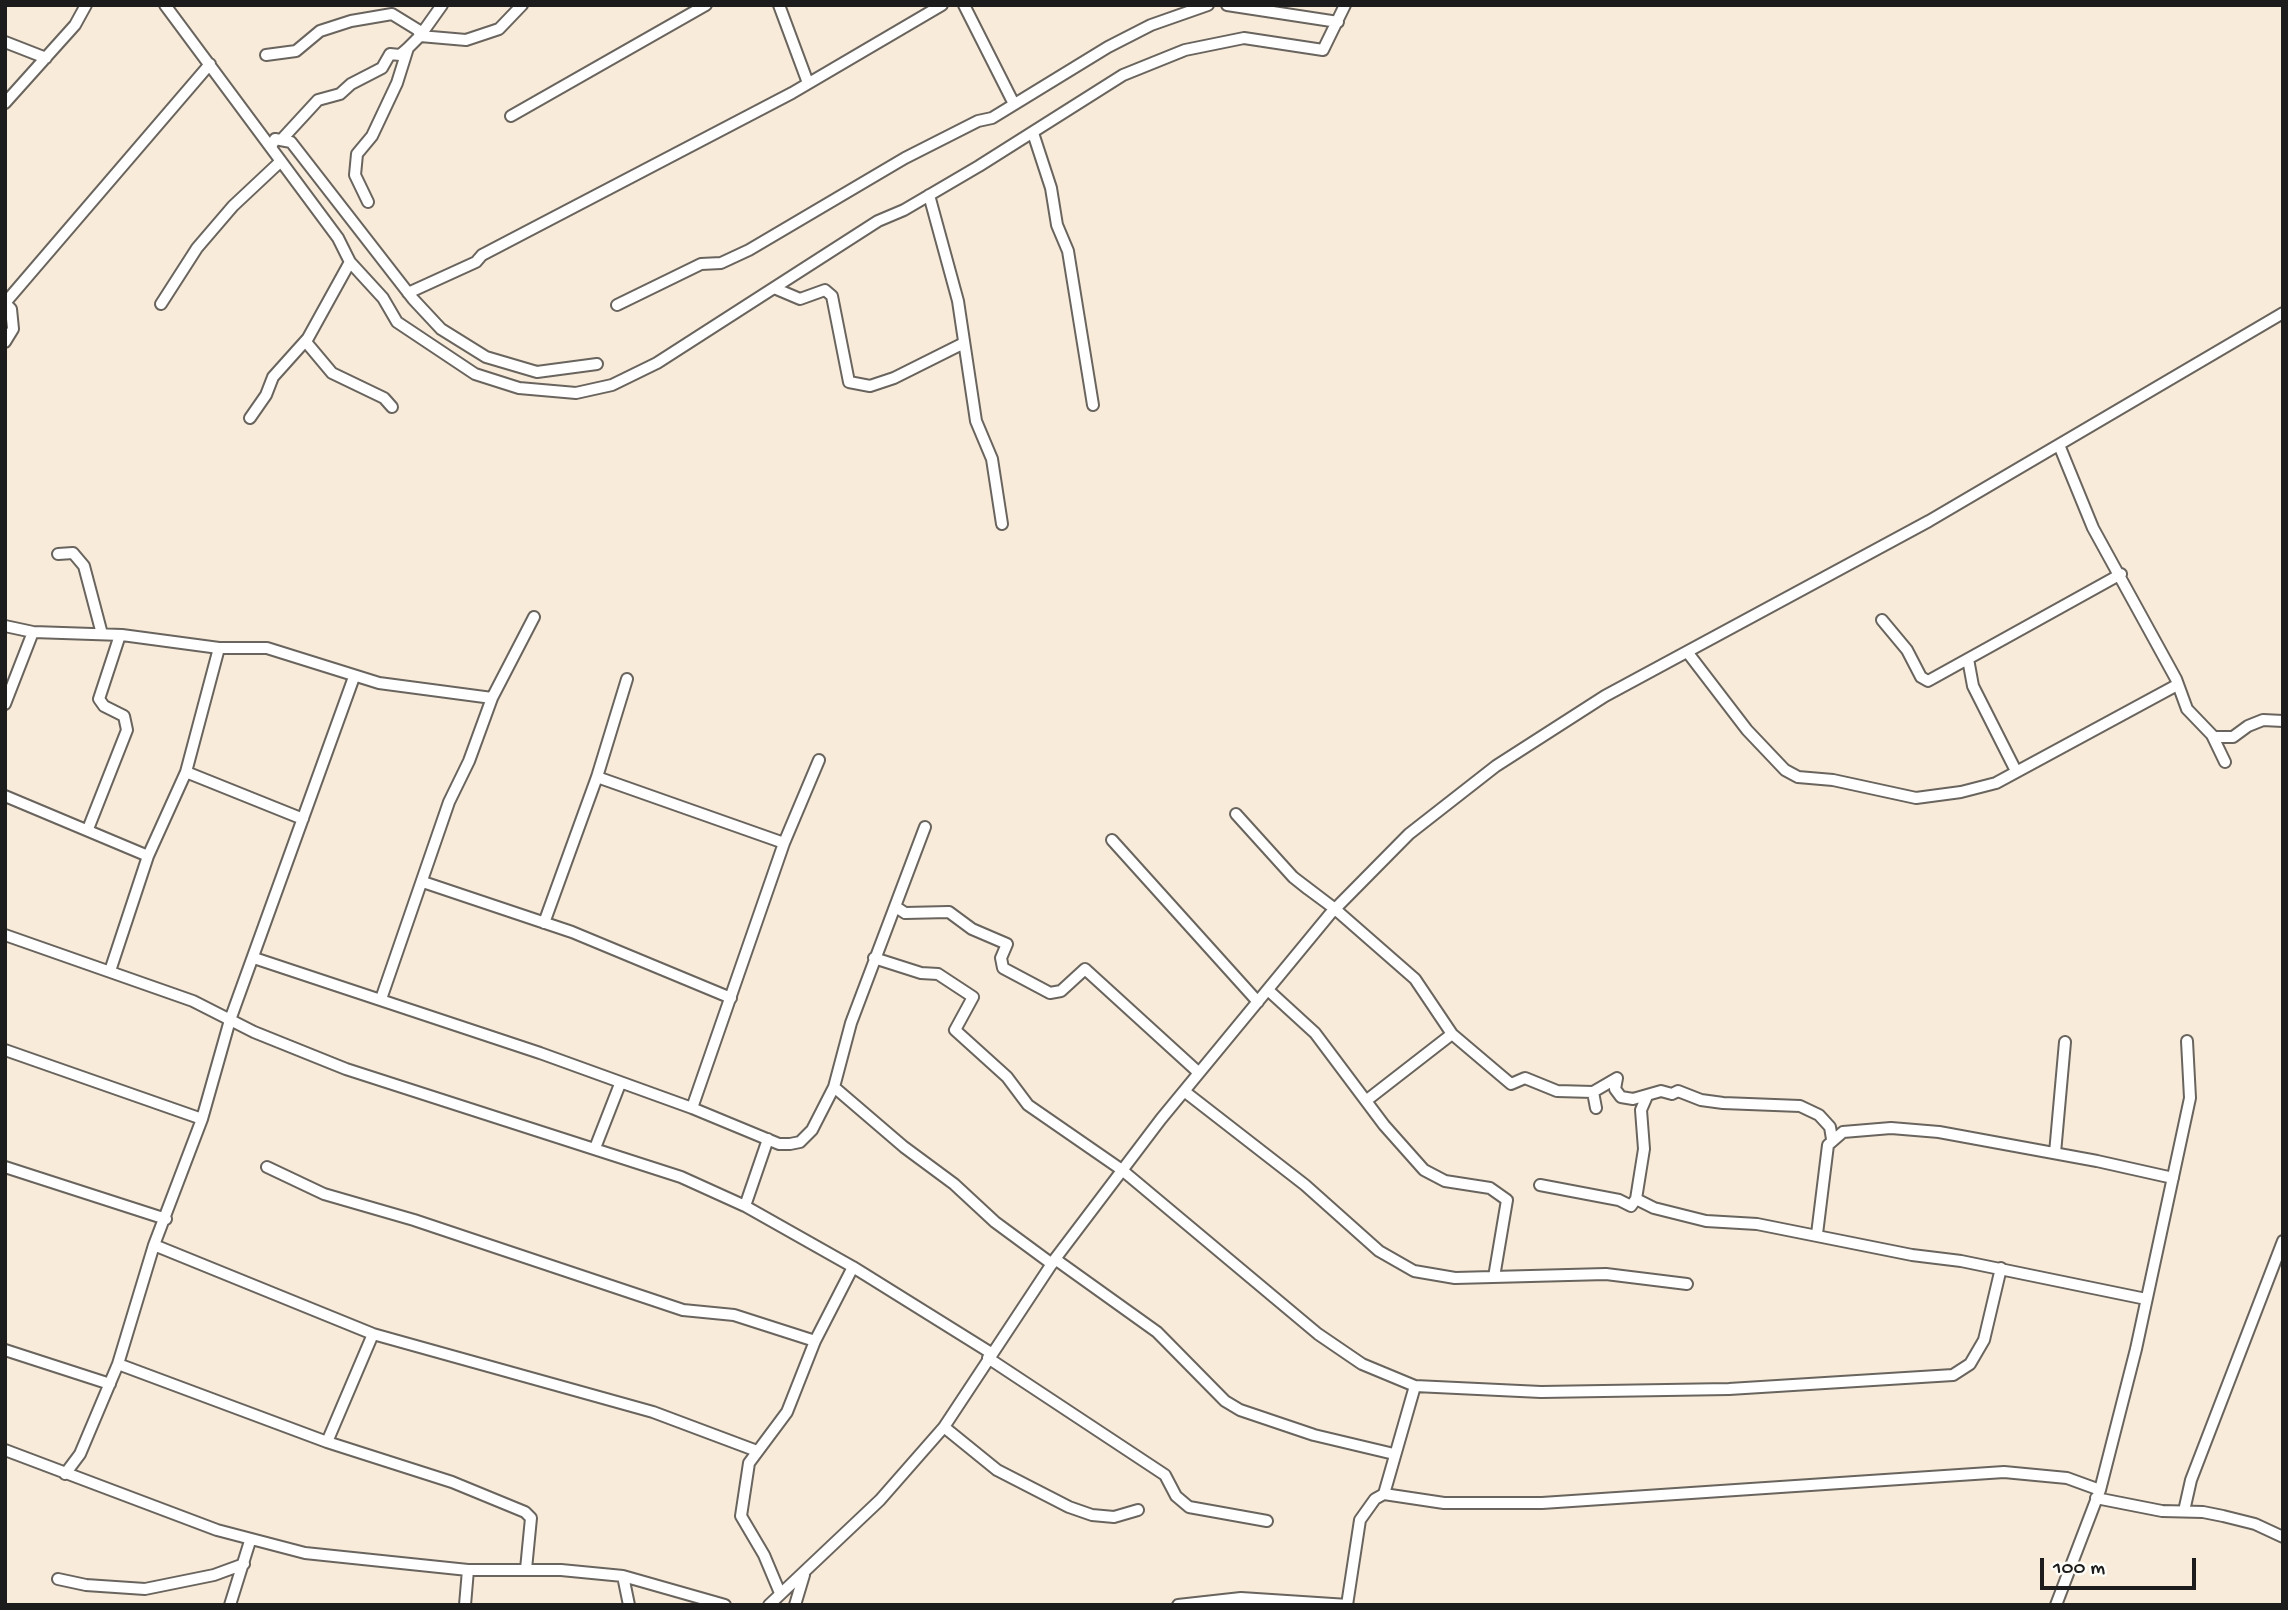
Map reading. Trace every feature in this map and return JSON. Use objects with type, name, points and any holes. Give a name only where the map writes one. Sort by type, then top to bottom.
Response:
[{"type":"street","points":[[5,103],[75,25],[86,5]]},
{"type":"street","points":[[165,5],[338,238],[350,262],[383,298],[397,322],[432,348],[475,374],[519,388],[584,393],[612,385],[657,363],[878,221],[929,195],[1033,133],[1122,75],[1185,50],[1244,38],[1322,50],[1345,5]]},
{"type":"street","points":[[283,138],[318,100],[340,94],[351,84],[382,68],[390,54],[400,55],[420,36],[442,5]]},
{"type":"street","points":[[420,36],[466,40],[499,29],[522,5]]},
{"type":"street","points":[[511,116],[706,5]]},
{"type":"street","points":[[779,5],[808,83]]},
{"type":"street","points":[[408,293],[476,262],[482,255],[808,83],[942,5]]},
{"type":"street","points":[[964,5],[1014,104]]},
{"type":"street","points":[[617,305],[701,264],[721,262],[749,250],[905,158],[978,121],[992,118],[1108,47],[1151,25],[1208,5]]},
{"type":"street","points":[[1227,5],[1338,22]]},
{"type":"street","points":[[266,55],[296,51],[320,31],[351,21],[392,14],[418,30],[420,36]]},
{"type":"street","points":[[5,43],[46,58]]},
{"type":"street","points":[[369,202],[355,175],[357,154],[372,136],[397,83],[408,48]]},
{"type":"street","points":[[5,342],[13,329],[11,309],[5,303],[210,64]]},
{"type":"street","points":[[1033,133],[1051,188],[1057,225],[1068,251],[1093,404]]},
{"type":"street","points":[[271,147],[275,139],[283,138],[291,142],[408,293],[441,329],[486,356],[537,372],[597,364]]},
{"type":"street","points":[[161,304],[176,278],[211,231],[233,206],[281,161]]},
{"type":"street","points":[[929,195],[958,301],[976,421],[992,458],[1002,524]]},
{"type":"street","points":[[250,418],[266,395],[272,377],[306,342],[350,262]]},
{"type":"street","points":[[774,288],[800,299],[825,290],[832,296],[849,382],[870,386],[894,378],[964,342]]},
{"type":"street","points":[[769,1605],[880,1500],[944,1427],[1053,1261],[1198,1073],[1335,909],[1409,834],[1457,794],[1541,734],[1615,691],[1823,581],[2283,313]]},
{"type":"street","points":[[306,342],[332,373],[384,398],[392,407]]},
{"type":"street","points":[[2059,445],[2093,528],[2121,574],[2187,709],[2213,737],[2225,762]]},
{"type":"street","points":[[58,554],[73,553],[84,566],[102,634]]},
{"type":"street","points":[[1882,620],[1907,650],[1924,680],[1928,681],[2121,574]]},
{"type":"street","points":[[381,999],[449,802],[473,752],[492,698],[534,617]]},
{"type":"street","points":[[5,626],[33,632],[120,635],[219,648],[250,647],[281,651],[354,677],[492,698]]},
{"type":"street","points":[[5,705],[33,632]]},
{"type":"street","points":[[88,829],[127,730],[124,716],[104,706],[99,699],[120,635]]},
{"type":"street","points":[[110,971],[148,856],[186,772],[219,648]]},
{"type":"street","points":[[1688,653],[1747,730],[1778,764],[1797,777],[1833,780],[1916,798],[1992,784],[2176,685]]},
{"type":"street","points":[[1968,659],[1973,686],[2016,771]]},
{"type":"street","points":[[65,1474],[80,1454],[118,1364],[154,1245],[202,1119],[230,1020],[354,677]]},
{"type":"street","points":[[544,923],[597,777],[627,679]]},
{"type":"street","points":[[2213,737],[2233,737],[2248,726],[2263,720],[2283,721]]},
{"type":"street","points":[[692,1108],[785,843],[819,760]]},
{"type":"street","points":[[186,772],[303,820]]},
{"type":"street","points":[[597,777],[785,843]]},
{"type":"street","points":[[5,796],[148,856]]},
{"type":"street","points":[[1236,814],[1293,877],[1335,909],[1415,979],[1452,1034],[1511,1084],[1525,1078],[1557,1091],[1592,1092],[1617,1078],[1615,1088],[1621,1097],[1633,1099],[1661,1091],[1672,1094],[1678,1091],[1700,1100],[1800,1106],[1819,1115],[1830,1127],[1832,1139]]},
{"type":"street","points":[[254,958],[381,999],[692,1108],[779,1144],[790,1144],[806,1137],[834,1087],[851,1023],[925,827]]},
{"type":"street","points":[[1112,840],[1258,1002]]},
{"type":"street","points":[[423,881],[544,923],[731,998]]},
{"type":"street","points":[[896,907],[905,913],[948,912],[972,929],[1007,944],[1001,958],[1003,968],[1051,993],[1061,991],[1085,969],[1198,1073]]},
{"type":"street","points":[[5,935],[215,1010],[282,1045],[346,1069],[681,1177],[745,1206],[853,1267],[990,1355],[1066,1412],[1158,1469],[1171,1481],[1176,1496],[1189,1507],[1267,1521]]},
{"type":"street","points":[[874,958],[921,973],[938,974],[973,997],[955,1030],[1007,1077],[1034,1110],[1122,1170],[1318,1334],[1362,1364],[1415,1386],[1541,1392],[1729,1389],[1953,1374],[1970,1364],[1984,1340],[2001,1268]]},
{"type":"street","points":[[1268,990],[1315,1033],[1384,1125],[1424,1170],[1445,1181],[1490,1188],[1507,1200],[1494,1277]]},
{"type":"street","points":[[1367,1100],[1452,1034]]},
{"type":"street","points":[[2056,1605],[2098,1494],[2136,1349],[2190,1098],[2188,1041]]},
{"type":"street","points":[[2055,1153],[2065,1042]]},
{"type":"street","points":[[5,1050],[202,1119]]},
{"type":"street","points":[[595,1148],[620,1083]]},
{"type":"street","points":[[834,1087],[954,1184],[995,1222],[1157,1332],[1225,1401],[1240,1410],[1314,1435],[1394,1454]]},
{"type":"street","points":[[1184,1091],[1304,1185],[1396,1263],[1428,1275],[1494,1277],[1606,1274],[1687,1284]]},
{"type":"street","points":[[1592,1092],[1595,1108]]},
{"type":"street","points":[[1540,1185],[1619,1200],[1631,1206],[1636,1199],[1644,1150],[1641,1110],[1647,1096]]},
{"type":"street","points":[[1817,1234],[1828,1145],[1843,1132],[1891,1128],[1938,1132],[2173,1178]]},
{"type":"street","points":[[745,1206],[768,1139]]},
{"type":"street","points":[[5,1167],[166,1219]]},
{"type":"street","points":[[268,1167],[315,1191],[414,1220],[682,1310],[734,1315],[815,1341]]},
{"type":"street","points":[[1636,1199],[1654,1208],[1706,1221],[1758,1224],[1817,1234],[1912,1255],[2001,1268],[2146,1299]]},
{"type":"street","points":[[2184,1511],[2191,1480],[2283,1241]]},
{"type":"street","points":[[154,1245],[373,1334],[653,1412],[757,1451]]},
{"type":"street","points":[[780,1593],[741,1512],[749,1463],[786,1412],[815,1341],[853,1267]]},
{"type":"street","points":[[327,1442],[373,1334]]},
{"type":"street","points":[[5,1350],[110,1384]]},
{"type":"street","points":[[118,1364],[327,1442],[452,1482],[525,1512],[531,1518],[526,1569]]},
{"type":"street","points":[[1384,1494],[1415,1386]]},
{"type":"street","points":[[944,1427],[997,1470],[1069,1507],[1092,1515],[1114,1517],[1138,1510]]},
{"type":"street","points":[[5,1450],[250,1541],[316,1555],[468,1570],[526,1569],[623,1576],[725,1605]]},
{"type":"street","points":[[1178,1605],[1241,1598],[1347,1605],[1360,1520],[1375,1499],[1384,1494],[1444,1503],[1542,1503],[1774,1490],[2004,1472],[2067,1478],[2098,1494],[2162,1511],[2203,1512],[2242,1520],[2283,1537]]},
{"type":"street","points":[[230,1605],[250,1541]]},
{"type":"street","points":[[58,1579],[94,1586],[145,1589],[214,1575],[244,1564]]},
{"type":"street","points":[[466,1605],[468,1570]]},
{"type":"street","points":[[795,1605],[804,1574]]},
{"type":"street","points":[[623,1576],[629,1605]]}]
